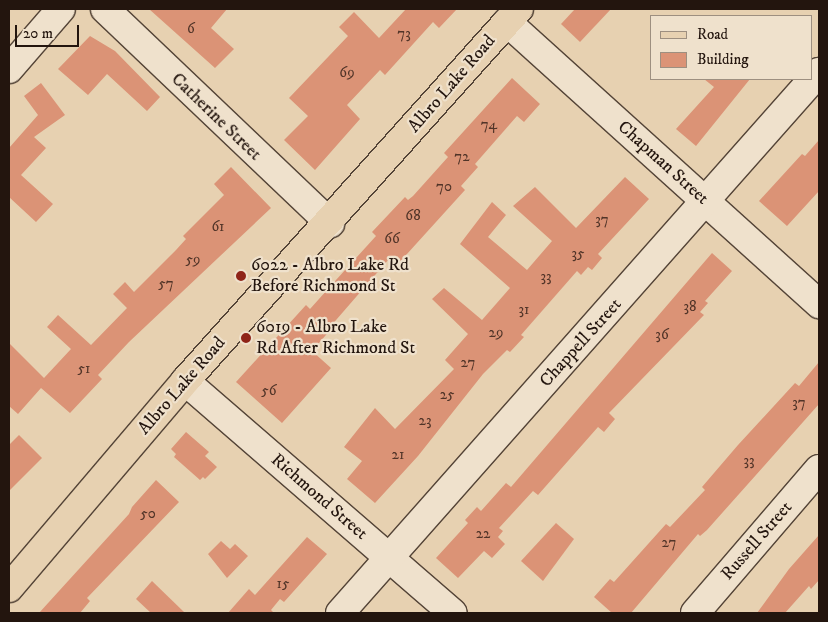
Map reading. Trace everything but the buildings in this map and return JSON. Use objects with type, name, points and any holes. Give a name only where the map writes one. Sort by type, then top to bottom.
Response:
[{"type":"main road","name":"Albro Lake Road","points":[[9,588],[185,381],[330,223],[513,16]]},
{"type":"street","points":[[9,69],[60,9]]},
{"type":"street","name":"Catherine Street","points":[[105,9],[330,223]]},
{"type":"street","name":"Chapman Street","points":[[513,16],[707,202],[819,304]]},
{"type":"street","name":"Chappell Street","points":[[340,613],[707,202],[812,80]]},
{"type":"street","name":"Richmond Street","points":[[185,381],[453,613]]},
{"type":"street","name":"Russell Street","points":[[695,613],[819,469]]},
{"type":"place","name":"6022 - Albro Lake Rd Before Richmond St","points":[[241,276]]},
{"type":"place","name":"6019 - Albro Lake Rd After Richmond St","points":[[246,338]]}]
